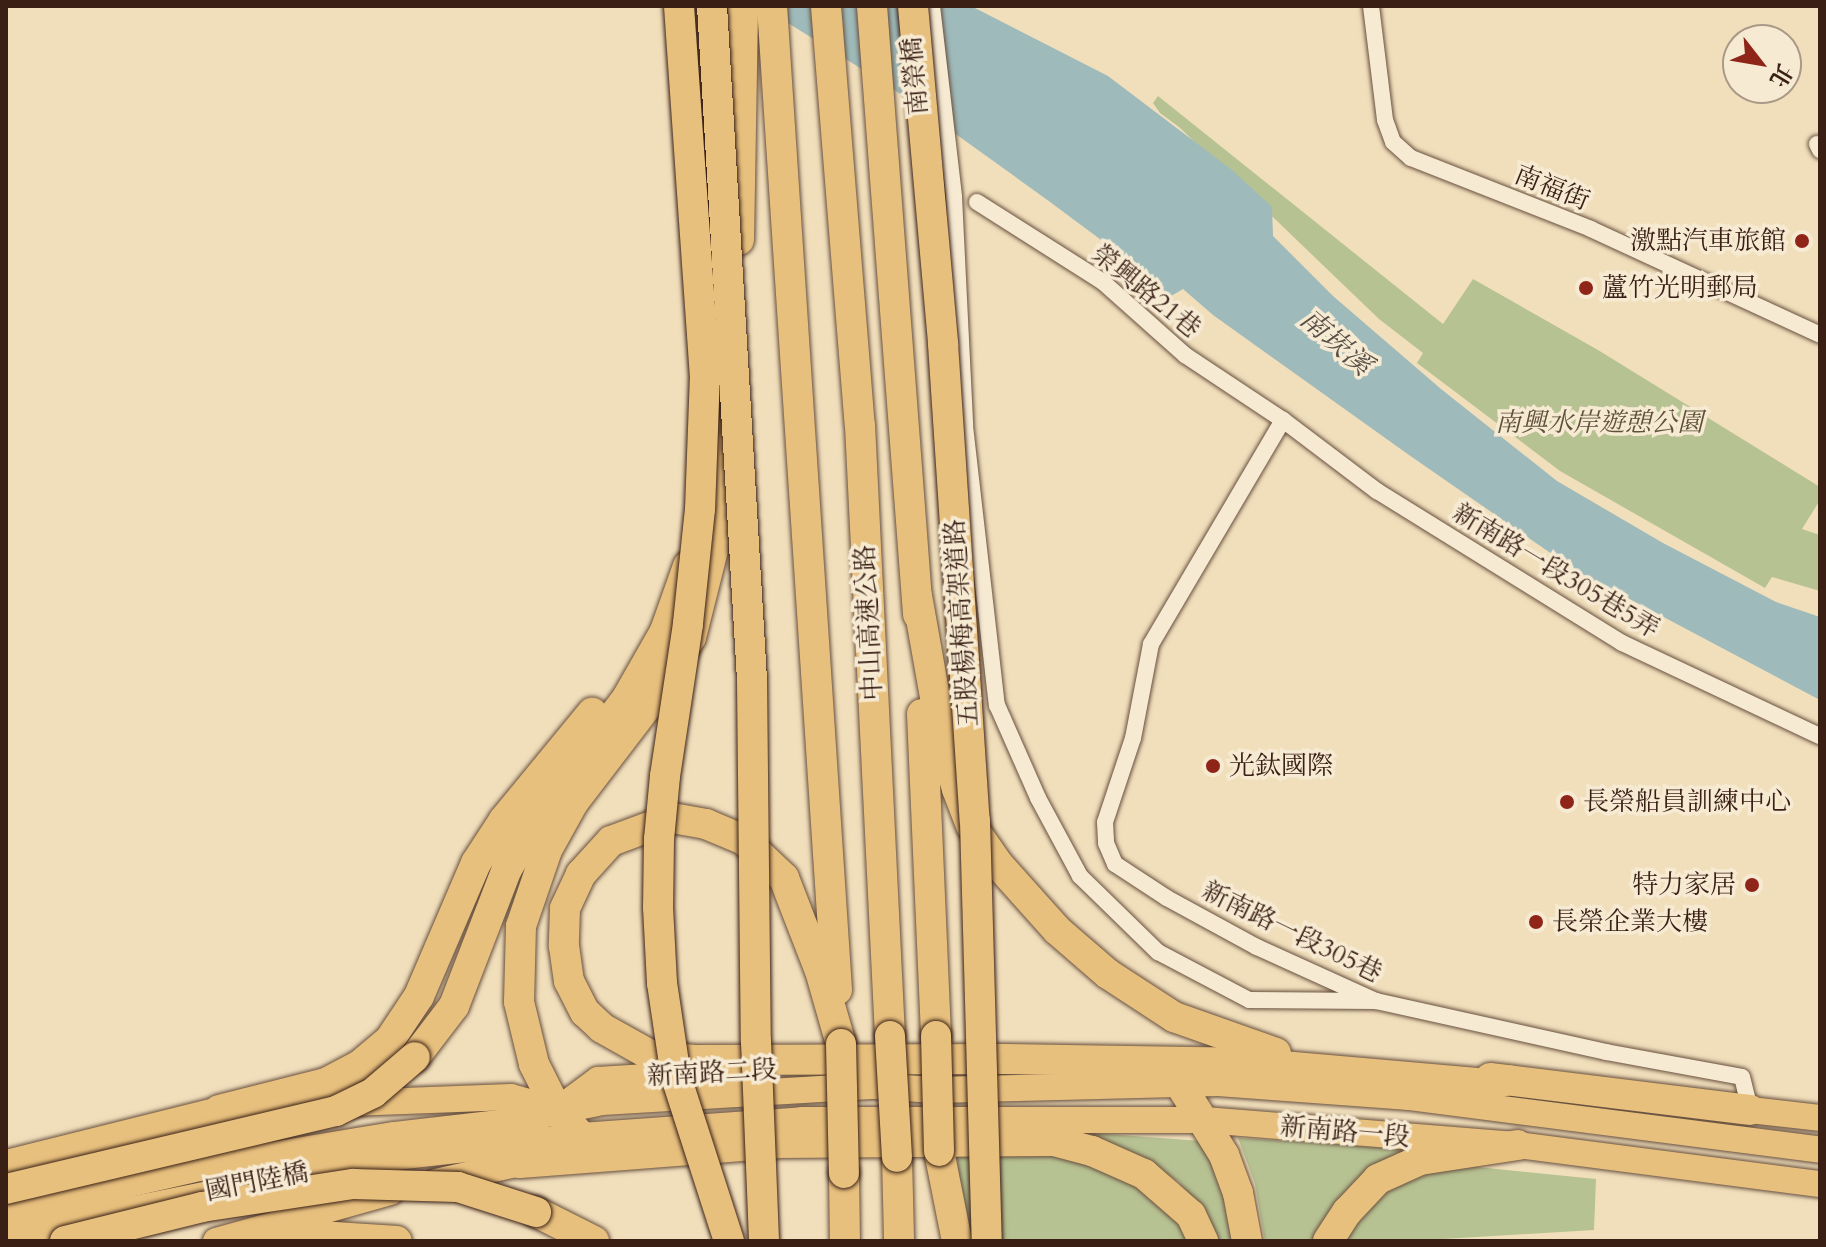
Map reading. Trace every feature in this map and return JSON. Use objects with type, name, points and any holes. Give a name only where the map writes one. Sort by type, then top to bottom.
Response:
[{"type":"highway","points":[[679,6],[705,374],[700,509],[688,624],[665,776],[659,839],[658,907],[662,983],[676,1077],[729,1241]]},
{"type":"highway","points":[[712,6],[752,679],[756,1041],[764,1241]]},
{"type":"highway","points":[[772,6],[841,1044],[845,1241]]},
{"type":"highway","name":"中山高速公路","points":[[826,6],[860,425],[899,1241]]},
{"type":"highway","name":"五股楊梅高架道路","points":[[913,6],[944,359],[975,821],[987,1241]]},
{"type":"highway","points":[[873,9],[917,596],[936,1036],[940,1241]]},
{"type":"highway","points":[[581,1136],[557,1110],[534,1064],[519,1002],[521,926],[547,850],[573,803],[654,697],[691,637],[713,550],[741,296],[738,203],[743,12]]},
{"type":"highway","points":[[6,1189],[336,1111],[373,1093],[415,1057],[454,1006],[507,869],[544,807],[627,698],[665,631],[695,543],[711,471],[727,429]]},
{"type":"highway","points":[[917,596],[943,742],[971,825],[998,864],[1057,930],[1108,974],[1174,1017],[1276,1053],[1750,1110]]},
{"type":"highway","points":[[219,1110],[326,1083],[360,1065],[389,1041],[419,996],[476,863],[504,820],[557,754],[665,631]]},
{"type":"highway","points":[[841,1044],[820,971],[784,878],[744,840],[706,824],[673,818],[611,841],[581,874],[565,909],[564,946],[569,981],[585,1012],[602,1028],[652,1056],[757,1061],[1005,1059],[1248,1063],[1488,1084],[1510,1080]]},
{"type":"highway","points":[[1180,1084],[1205,1120],[1232,1174],[1247,1241]]},
{"type":"highway","points":[[513,1144],[1054,1141],[1092,1151],[1144,1174],[1191,1215],[1203,1241]]},
{"type":"highway","points":[[1328,1241],[1347,1212],[1378,1179],[1420,1160],[1518,1145]]},
{"type":"highway","points":[[939,1151],[957,1241]]},
{"type":"highway","points":[[65,1241],[202,1207],[353,1184],[458,1187],[536,1212],[594,1241]]},
{"type":"highway","points":[[257,1232],[397,1241]]},
{"type":"main road","name":"新南路一段","points":[[876,1076],[1154,1068],[1275,1074],[1493,1092],[1820,1135]]},
{"type":"main road","name":"新南路二段","points":[[513,1144],[598,1080],[876,1076]]},
{"type":"main road","name":"新南路二段","points":[[557,1110],[602,1102],[876,1076]]},
{"type":"main road","name":"新南路一段","points":[[876,1076],[935,1090],[1218,1083],[1409,1097],[1820,1150]]},
{"type":"main road","points":[[6,1163],[219,1110],[511,1097],[557,1110]]},
{"type":"main road","points":[[1750,1110],[1820,1118]]},
{"type":"main road","name":"新南路二段","points":[[513,1144],[802,1120],[868,1121]]},
{"type":"main road","name":"新南路一段","points":[[868,1121],[1205,1120],[1518,1145],[1820,1184]]},
{"type":"main road","name":"國門陸橋","points":[[6,1212],[217,1164],[395,1135],[513,1144]]},
{"type":"main road","points":[[216,1241],[257,1232],[513,1144]]},
{"type":"main road","name":"國門陸橋","points":[[6,1235],[387,1158],[513,1144]]},
{"type":"street","name":"南榮橋","points":[[932,6],[945,142],[954,197],[965,426],[997,705],[1038,798],[1080,876],[1158,952],[1249,1000],[1376,1001]]},
{"type":"street","name":"南福街","points":[[1371,6],[1385,120],[1393,142],[1411,158],[1591,229],[1820,335]]},
{"type":"street","name":"榮興路21巷","points":[[977,202],[1103,282],[1185,355],[1283,420]]},
{"type":"street","name":"新南路一段305巷","points":[[1283,420],[1151,644],[1133,738],[1105,822],[1106,843],[1115,864],[1167,898],[1257,947],[1376,1001],[1606,1052],[1742,1077],[1750,1110]]},
{"type":"street","name":"新南路一段305巷5弄","points":[[1283,420],[1377,491],[1622,643],[1820,736]]},
{"type":"green space","name":"南興水岸遊憩公園","points":[[1158,96],[1443,324],[1473,279],[1598,350],[1820,487],[1820,500],[1802,529],[1820,535],[1820,591],[1772,577],[1765,588],[1560,471],[1417,363],[1423,353],[1379,319],[1179,127],[1160,113],[1153,103]]},
{"type":"green space","points":[[1093,1133],[1201,1141],[1221,1184],[1232,1241],[1216,1241],[1207,1218],[1179,1182],[1140,1158],[1091,1139]]},
{"type":"green space","points":[[1238,1138],[1419,1150],[1315,1241],[1265,1241],[1255,1184]]},
{"type":"green space","points":[[955,1145],[1055,1155],[1105,1170],[1157,1197],[1191,1241],[967,1241]]},
{"type":"green space","points":[[1468,1166],[1596,1179],[1594,1230],[1410,1241],[1339,1241],[1396,1180]]},
{"type":"water","name":"南崁溪","points":[[761,6],[971,6],[1108,76],[1232,170],[1272,207],[1273,236],[1333,296],[1441,389],[1557,481],[1663,543],[1776,602],[1820,617],[1820,700],[1575,570],[1213,315],[1183,289],[1166,299],[1135,276],[1116,251],[1046,199],[889,86]]},
{"type":"place","name":"激點汽車旅館","points":[[1802,241]]},
{"type":"place","name":"蘆竹光明郵局","points":[[1586,288]]},
{"type":"place","name":"光鈦國際","points":[[1213,766]]},
{"type":"place","name":"長榮船員訓練中心","points":[[1567,802]]},
{"type":"place","name":"特力家居","points":[[1752,885]]},
{"type":"place","name":"長榮企業大樓","points":[[1536,922]]}]
